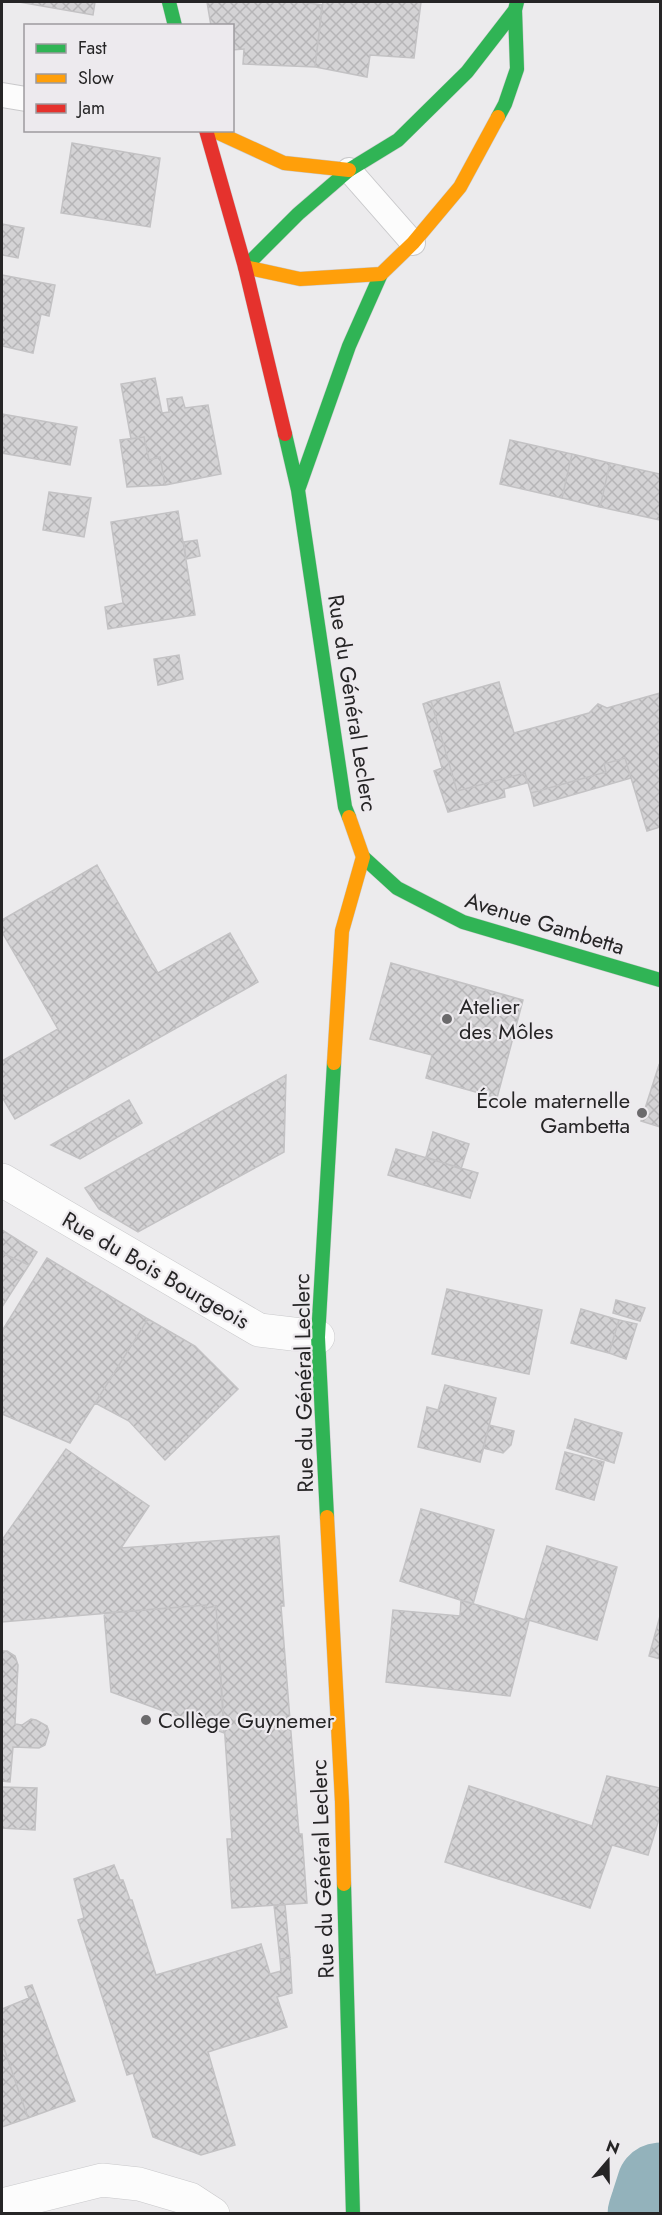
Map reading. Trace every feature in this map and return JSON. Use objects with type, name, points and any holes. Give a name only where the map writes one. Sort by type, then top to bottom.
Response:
[{"type":"street","points":[[169,2],[174,24]]},
{"type":"street","points":[[245,267],[298,214],[349,170],[398,140],[467,72],[516,6]]},
{"type":"street","points":[[245,267],[300,279],[381,274],[413,243],[460,187],[505,104],[517,69],[516,6]]},
{"type":"street","name":"Rue du Général Leclerc","points":[[207,132],[245,267],[298,490],[345,807],[363,857],[342,931],[318,1337],[342,1802],[353,2214]]},
{"type":"street","points":[[216,132],[284,163],[349,170]]},
{"type":"street","name":"Rue du Général Leclerc","points":[[298,490],[349,346],[381,274]]},
{"type":"street","name":"Avenue Gambetta","points":[[363,857],[397,888],[463,922],[660,980]]},
{"type":"street","name":"Rue du Bois Bourgeois","points":[[2,1180],[259,1330],[318,1337]]},
{"type":"street","points":[[2,2205],[102,2180],[139,2184],[190,2199],[213,2214]]},
{"type":"lane","points":[[2,95],[24,99]]},
{"type":"lane","points":[[349,170],[413,243]]},
{"type":"building","points":[[19,2],[95,2],[93,15]]},
{"type":"building","points":[[207,2],[303,2],[322,5],[315,67],[243,64],[244,49],[234,50],[234,24],[211,24]]},
{"type":"building","points":[[323,2],[421,2],[414,58],[370,55],[367,77],[315,67]]},
{"type":"building","points":[[72,143],[160,158],[150,227],[61,213]]},
{"type":"building","points":[[2,224],[24,228],[18,258],[2,255]]},
{"type":"building","points":[[2,275],[55,285],[49,316],[41,314],[33,353],[2,346]]},
{"type":"building","points":[[155,378],[162,413],[169,412],[167,399],[182,397],[185,408],[208,405],[221,474],[165,485],[160,457],[149,460],[144,437],[131,439],[121,384]]},
{"type":"building","points":[[2,414],[77,427],[70,465],[2,453]]},
{"type":"building","points":[[144,437],[149,460],[160,457],[165,485],[127,487],[120,440]]},
{"type":"building","points":[[510,440],[572,454],[562,498],[500,484]]},
{"type":"building","points":[[572,454],[610,463],[600,507],[562,498]]},
{"type":"building","points":[[610,463],[660,474],[660,520],[600,507]]},
{"type":"building","points":[[49,492],[91,498],[84,537],[43,530]]},
{"type":"building","points":[[178,511],[195,615],[108,629],[105,607],[123,603],[111,522]]},
{"type":"building","points":[[197,540],[200,556],[186,559],[184,542]]},
{"type":"building","points":[[179,655],[183,679],[158,685],[154,659]]},
{"type":"building","points":[[499,682],[514,733],[589,713],[598,704],[607,708],[660,693],[660,827],[647,831],[625,758],[604,764],[606,772],[531,793],[525,773],[457,791],[431,701]]},
{"type":"building","points":[[431,701],[457,791],[525,773],[527,783],[504,789],[505,797],[448,812],[434,771],[442,768],[423,704]]},
{"type":"building","points":[[625,758],[631,778],[534,806],[531,793],[606,772],[604,764]]},
{"type":"building","points":[[97,865],[158,973],[230,933],[258,982],[15,1119],[2,1097],[2,1061],[58,1029],[2,932],[2,920]]},
{"type":"building","name":"Atelier des Môles","points":[[391,963],[523,1000],[497,1098],[426,1078],[432,1055],[370,1039]]},
{"type":"building","points":[[660,1066],[660,1127],[641,1121]]},
{"type":"building","points":[[286,1075],[284,1152],[138,1232],[99,1209],[85,1188]]},
{"type":"building","points":[[129,1100],[142,1123],[80,1159],[51,1145]]},
{"type":"building","points":[[433,1132],[469,1144],[461,1169],[426,1157]]},
{"type":"building","points":[[396,1149],[478,1173],[470,1198],[388,1175]]},
{"type":"building","points":[[2,1230],[37,1252],[29,1265],[2,1253]]},
{"type":"building","points":[[2,1253],[29,1265],[2,1307]]},
{"type":"building","points":[[47,1258],[148,1319],[70,1443],[2,1414],[2,1331]]},
{"type":"building","points":[[447,1289],[542,1310],[529,1374],[432,1354]]},
{"type":"building","points":[[616,1300],[645,1308],[640,1321],[613,1313]]},
{"type":"building","points":[[581,1309],[619,1320],[609,1353],[571,1343]]},
{"type":"building","points":[[148,1319],[195,1346],[238,1389],[165,1460],[129,1421],[95,1403]]},
{"type":"building","points":[[619,1320],[637,1324],[626,1359],[609,1353]]},
{"type":"building","points":[[445,1385],[496,1398],[480,1462],[418,1447],[427,1407],[438,1410]]},
{"type":"building","points":[[575,1419],[622,1433],[614,1463],[567,1448]]},
{"type":"building","points":[[489,1425],[514,1431],[511,1445],[503,1453],[483,1448]]},
{"type":"building","points":[[66,1449],[149,1506],[121,1548],[279,1536],[284,1606],[281,1606],[299,1834],[302,1834],[307,1903],[232,1908],[227,1839],[232,1839],[216,1606],[2,1622],[2,1540]]},
{"type":"building","points":[[565,1452],[604,1462],[594,1500],[556,1489]]},
{"type":"building","points":[[421,1509],[494,1530],[473,1604],[400,1581]]},
{"type":"building","points":[[547,1546],[617,1567],[597,1640],[525,1619]]},
{"type":"building","points":[[461,1600],[529,1621],[510,1696],[386,1682],[393,1610],[460,1616]]},
{"type":"building","points":[[206,1605],[206,1608],[216,1606],[224,1733],[111,1692],[104,1613]]},
{"type":"building","points":[[660,1616],[660,1659],[649,1656]]},
{"type":"building","points":[[2,1651],[15,1656],[18,1665],[15,1724],[22,1725],[31,1719],[36,1720],[47,1726],[49,1732],[45,1745],[39,1748],[13,1747],[10,1782],[2,1781]]},
{"type":"building","points":[[607,1776],[660,1788],[660,1816],[648,1855],[612,1845],[590,1908],[445,1862],[469,1786],[592,1826]]},
{"type":"building","points":[[2,1787],[37,1788],[35,1830],[2,1828]]},
{"type":"building","points":[[114,1865],[132,1900],[156,1975],[261,1944],[270,1974],[281,1971],[280,1959],[290,1958],[292,1993],[277,1997],[287,2027],[208,2052],[235,2145],[201,2155],[153,2137],[133,2073],[127,2075],[78,1920],[84,1918],[74,1879]]},
{"type":"building","points":[[274,1905],[285,1905],[290,1958],[280,1959]]},
{"type":"building","points":[[32,1985],[75,2101],[28,2118],[2,2042],[2,2009],[29,1998],[25,1987]]},
{"type":"building","points":[[2,2046],[28,2118],[2,2127]]},
{"type":"waterway","points":[[651,2214],[660,2186]]},
{"type":"traffic: fast","points":[[169,2],[174,24]]},
{"type":"traffic: fast","points":[[498,117],[517,69],[515,10],[517,2]]},
{"type":"traffic: fast","points":[[245,267],[298,214],[349,170],[398,140],[467,72],[515,10]]},
{"type":"traffic: fast","points":[[298,490],[349,346],[381,274]]},
{"type":"traffic: fast","points":[[285,434],[298,490],[345,807],[349,817]]},
{"type":"traffic: fast","points":[[363,857],[397,888],[463,922],[660,980]]},
{"type":"traffic: fast","points":[[327,1517],[318,1337],[334,1063]]},
{"type":"traffic: fast","points":[[344,1884],[353,2214]]},
{"type":"traffic: slow","points":[[245,267],[300,279],[381,274],[413,243],[460,187],[498,117]]},
{"type":"traffic: slow","points":[[216,132],[284,163],[349,170]]},
{"type":"traffic: slow","points":[[334,1063],[342,931],[363,857],[349,817]]},
{"type":"traffic: slow","points":[[327,1517],[344,1884]]},
{"type":"traffic: jam","points":[[207,132],[245,267],[285,434]]},
{"type":"place","name":"Atelier des Môles","points":[[447,1019]]},
{"type":"place","name":"École maternelle Gambetta","points":[[642,1113]]},
{"type":"place","name":"Collège Guynemer","points":[[146,1720]]}]
